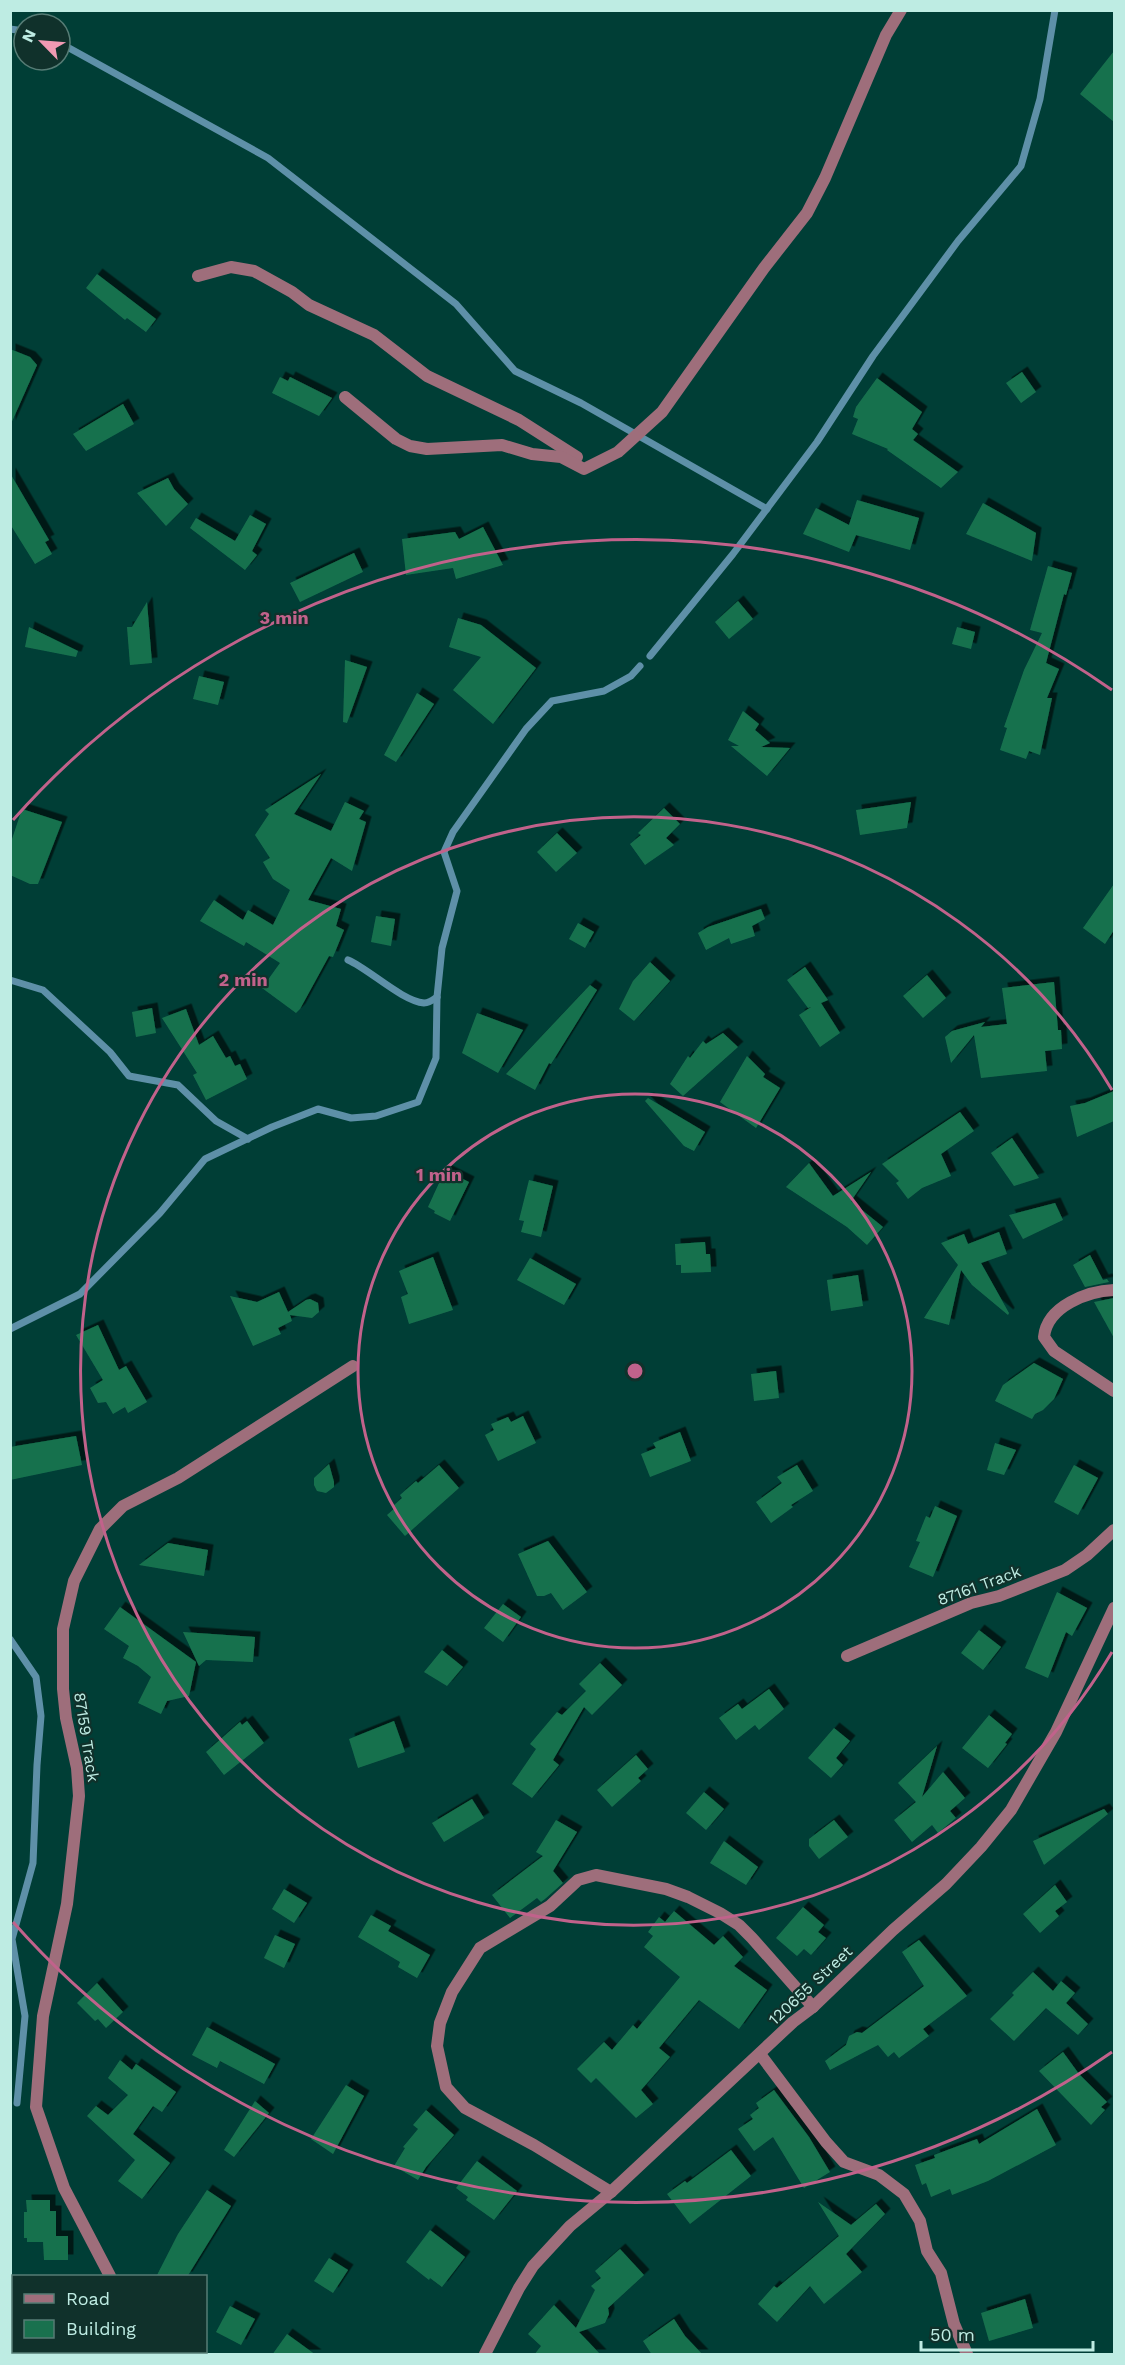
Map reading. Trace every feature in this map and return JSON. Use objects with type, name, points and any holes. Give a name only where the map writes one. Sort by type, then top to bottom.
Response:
[{"type":"street","points":[[345,397],[396,439],[410,446],[427,448],[502,445],[532,454],[561,457],[584,469],[618,452],[662,412],[764,268],[807,213],[821,188],[886,35],[901,10]]},
{"type":"street","points":[[198,276],[231,267],[254,271],[292,292],[309,305],[374,335],[427,376],[519,420],[590,466]]},
{"type":"street","points":[[1114,1290],[1100,1291],[1068,1304],[1050,1320],[1044,1337],[1054,1351],[1114,1392]]},
{"type":"street","name":"87159 Track","points":[[109,2275],[64,2188],[36,2107],[43,2016],[67,1904],[79,1796],[77,1768],[66,1718],[63,1689],[63,1629],[74,1581],[100,1529],[123,1506],[178,1478],[352,1365]]},
{"type":"street","name":"87161 Track","points":[[847,1656],[971,1603],[999,1596],[1065,1570],[1087,1555],[1114,1530]]},
{"type":"street","name":"120655 Street","points":[[485,2355],[519,2288],[533,2266],[570,2226],[611,2192],[793,2022],[813,2007],[893,1930],[946,1884],[981,1847],[1011,1810],[1056,1732],[1114,1608]]},
{"type":"street","points":[[611,2192],[534,2145],[465,2108],[446,2087],[437,2054],[440,2024],[452,1992],[480,1948],[550,1906],[578,1880],[596,1875],[666,1889],[720,1913],[739,1925],[752,1938],[813,2007]]},
{"type":"street","points":[[760,2054],[826,2142],[844,2162],[879,2175],[904,2194],[920,2221],[927,2251],[941,2273],[954,2324],[967,2355]]},
{"type":"building","points":[[1114,51],[1114,122],[1080,94]]},
{"type":"building","points":[[97,274],[156,319],[146,332],[127,318],[125,320],[86,288]]},
{"type":"building","points":[[10,349],[30,357],[37,365],[10,426]]},
{"type":"building","points":[[1022,372],[1036,392],[1021,403],[1006,383]]},
{"type":"building","points":[[280,377],[288,381],[290,377],[332,398],[319,416],[272,393]]},
{"type":"building","points":[[877,378],[922,412],[912,429],[918,434],[913,440],[958,472],[941,488],[888,449],[852,434],[858,419],[853,417],[856,407]]},
{"type":"building","points":[[123,404],[134,424],[86,451],[73,434]]},
{"type":"building","points":[[10,473],[49,540],[45,542],[52,554],[35,564],[10,524]]},
{"type":"building","points":[[168,478],[174,489],[188,504],[166,526],[137,493]]},
{"type":"building","points":[[857,500],[919,518],[910,550],[856,535],[849,552],[803,534],[816,508],[849,525]]},
{"type":"building","points":[[983,503],[1036,533],[1032,561],[966,534]]},
{"type":"building","points":[[250,515],[266,524],[252,551],[257,555],[245,570],[190,528],[196,518],[235,541]]},
{"type":"building","points":[[483,527],[503,565],[456,579],[453,568],[406,575],[402,539],[455,532],[459,539]]},
{"type":"building","points":[[354,553],[363,572],[300,602],[290,583]]},
{"type":"building","points":[[1048,566],[1072,573],[1066,595],[1064,594],[1046,663],[1059,669],[1047,698],[1052,698],[1040,755],[1029,751],[1026,759],[1000,750],[1007,728],[1004,727],[1024,670],[1042,633],[1030,630]]},
{"type":"building","points":[[738,601],[753,619],[729,639],[715,622]]},
{"type":"building","points":[[147,602],[152,663],[130,665],[127,627],[132,627]]},
{"type":"building","points":[[458,618],[481,625],[536,668],[493,724],[453,690],[481,657],[449,647]]},
{"type":"building","points":[[29,627],[78,651],[76,657],[25,647]]},
{"type":"building","points":[[957,627],[975,632],[971,649],[952,644]]},
{"type":"building","points":[[345,660],[367,667],[347,723],[343,722]]},
{"type":"building","points":[[199,676],[224,682],[218,705],[193,699]]},
{"type":"building","points":[[417,693],[434,704],[396,762],[384,755]]},
{"type":"building","points":[[743,711],[759,724],[755,730],[770,743],[761,747],[790,748],[767,776],[731,746],[739,746],[728,740]]},
{"type":"building","points":[[321,774],[294,814],[331,831],[345,802],[364,811],[359,819],[366,822],[352,871],[331,858],[308,900],[341,909],[336,926],[344,930],[333,957],[329,956],[296,1013],[262,988],[280,963],[246,942],[244,946],[200,921],[214,900],[243,920],[248,910],[273,925],[290,890],[273,879],[263,862],[270,858],[255,835],[269,814],[265,810]]},
{"type":"building","points":[[911,802],[907,828],[860,835],[856,810]]},
{"type":"building","points":[[664,808],[680,824],[666,838],[674,845],[645,865],[630,844],[641,835],[638,833]]},
{"type":"building","points":[[22,809],[62,822],[38,884],[30,884],[10,875],[10,845]]},
{"type":"building","points":[[557,833],[577,853],[556,872],[537,852]]},
{"type":"building","points":[[1114,884],[1114,930],[1105,944],[1083,928]]},
{"type":"building","points":[[761,909],[765,919],[752,926],[755,936],[731,944],[729,938],[706,950],[698,933],[708,927]]},
{"type":"building","points":[[376,916],[395,919],[391,946],[371,942]]},
{"type":"building","points":[[578,923],[594,932],[585,948],[569,939]]},
{"type":"building","points":[[650,962],[670,981],[634,1021],[619,1009],[633,981]]},
{"type":"building","points":[[805,967],[828,1000],[821,1003],[840,1033],[820,1047],[799,1015],[811,1007],[808,1008],[787,980]]},
{"type":"building","points":[[927,975],[946,998],[923,1018],[903,996]]},
{"type":"building","points":[[1054,982],[1062,1049],[1045,1051],[1047,1071],[981,1078],[974,1035],[951,1063],[945,1037],[952,1031],[985,1022],[981,1027],[1007,1024],[1002,988]]},
{"type":"building","points":[[590,985],[597,990],[551,1064],[549,1063],[535,1090],[506,1074]]},
{"type":"building","points":[[152,1008],[156,1033],[136,1037],[132,1012]]},
{"type":"building","points":[[186,1009],[199,1045],[213,1036],[226,1058],[230,1056],[235,1066],[240,1064],[247,1079],[206,1100],[193,1075],[197,1073],[162,1018]]},
{"type":"building","points":[[477,1013],[523,1030],[498,1073],[462,1053]]},
{"type":"building","points":[[723,1033],[738,1047],[683,1096],[670,1084],[688,1056],[690,1058],[703,1041],[706,1044]]},
{"type":"building","points":[[747,1056],[765,1074],[763,1077],[780,1088],[756,1128],[720,1102]]},
{"type":"building","points":[[1114,1091],[1114,1121],[1077,1137],[1070,1106],[1085,1103]]},
{"type":"building","points":[[648,1098],[705,1132],[694,1151],[684,1146],[645,1101]]},
{"type":"building","points":[[960,1112],[974,1131],[941,1154],[951,1176],[922,1188],[908,1199],[896,1183],[899,1181],[882,1164]]},
{"type":"building","points":[[1012,1138],[1039,1178],[1014,1186],[991,1153]]},
{"type":"building","points":[[809,1163],[833,1196],[871,1172],[851,1201],[883,1227],[867,1245],[847,1227],[786,1187]]},
{"type":"building","points":[[445,1170],[469,1182],[450,1221],[434,1213],[435,1211],[428,1207]]},
{"type":"building","points":[[529,1180],[553,1186],[541,1237],[521,1232],[524,1221],[519,1220]]},
{"type":"building","points":[[1055,1203],[1063,1220],[1023,1239],[1009,1215]]},
{"type":"building","points":[[999,1232],[1007,1254],[981,1263],[1009,1313],[1008,1315],[972,1285],[961,1270],[949,1325],[924,1318],[958,1265],[941,1243],[964,1234],[968,1244]]},
{"type":"building","points":[[705,1242],[706,1254],[710,1254],[711,1272],[681,1273],[681,1265],[676,1265],[675,1244]]},
{"type":"building","points":[[1090,1255],[1103,1280],[1107,1279],[1109,1282],[1085,1287],[1073,1265]]},
{"type":"building","points":[[433,1257],[453,1310],[409,1324],[401,1297],[408,1294],[399,1271]]},
{"type":"building","points":[[530,1258],[576,1284],[564,1305],[517,1280]]},
{"type":"building","points":[[858,1275],[863,1306],[831,1311],[827,1280]]},
{"type":"building","points":[[279,1292],[288,1312],[310,1299],[318,1303],[319,1312],[312,1318],[290,1315],[292,1321],[278,1328],[281,1334],[253,1346],[230,1296],[257,1302]]},
{"type":"building","points":[[1114,1298],[1114,1338],[1094,1302]]},
{"type":"building","points":[[98,1325],[119,1370],[126,1366],[147,1402],[128,1413],[125,1407],[113,1414],[106,1402],[98,1403],[90,1388],[103,1380],[76,1335]]},
{"type":"building","points":[[1034,1363],[1063,1379],[1054,1399],[1032,1419],[995,1401],[1003,1385]]},
{"type":"building","points":[[776,1371],[779,1398],[754,1401],[751,1374]]},
{"type":"building","points":[[523,1416],[536,1443],[498,1461],[485,1435],[494,1430],[491,1424],[508,1417],[511,1422]]},
{"type":"building","points":[[680,1432],[691,1461],[650,1477],[641,1454],[656,1448],[653,1443]]},
{"type":"building","points":[[76,1436],[82,1465],[10,1480],[10,1447]]},
{"type":"building","points":[[995,1443],[1016,1450],[1004,1475],[987,1470]]},
{"type":"building","points":[[329,1464],[334,1487],[326,1493],[317,1491],[314,1478]]},
{"type":"building","points":[[439,1465],[459,1488],[405,1536],[387,1515],[402,1498],[400,1495]]},
{"type":"building","points":[[797,1465],[813,1491],[791,1505],[793,1507],[771,1523],[756,1502],[782,1483],[777,1477]]},
{"type":"building","points":[[1074,1465],[1098,1478],[1078,1515],[1054,1502]]},
{"type":"building","points":[[935,1506],[957,1516],[933,1577],[909,1567],[920,1542],[916,1541],[926,1516],[930,1518]]},
{"type":"building","points":[[548,1541],[587,1592],[563,1610],[551,1593],[537,1596],[518,1554]]},
{"type":"building","points":[[168,1543],[208,1550],[204,1576],[139,1565]]},
{"type":"building","points":[[1057,1592],[1087,1608],[1072,1636],[1066,1632],[1048,1678],[1025,1668]]},
{"type":"building","points":[[503,1604],[521,1617],[503,1642],[484,1628]]},
{"type":"building","points":[[120,1607],[196,1662],[189,1696],[167,1701],[161,1714],[138,1703],[151,1677],[138,1666],[123,1658],[129,1646],[104,1629]]},
{"type":"building","points":[[979,1630],[1001,1647],[983,1670],[961,1653]]},
{"type":"building","points":[[183,1632],[255,1637],[253,1662],[206,1660],[199,1666]]},
{"type":"building","points":[[442,1650],[463,1667],[447,1686],[424,1672]]},
{"type":"building","points":[[600,1663],[622,1685],[592,1715],[584,1707],[553,1760],[559,1765],[532,1798],[512,1784],[536,1749],[530,1744],[557,1712],[562,1715],[586,1691],[579,1684]]},
{"type":"building","points":[[769,1689],[784,1709],[759,1730],[755,1725],[736,1740],[719,1718],[738,1704],[742,1709]]},
{"type":"building","points":[[989,1715],[1012,1734],[988,1768],[962,1748]]},
{"type":"building","points":[[247,1721],[264,1743],[224,1775],[206,1752],[240,1722],[242,1725]]},
{"type":"building","points":[[394,1721],[405,1752],[358,1768],[349,1739]]},
{"type":"building","points":[[834,1728],[850,1741],[836,1758],[843,1765],[831,1778],[808,1758]]},
{"type":"building","points":[[937,1746],[922,1797],[943,1772],[965,1798],[950,1811],[956,1818],[938,1833],[932,1825],[912,1842],[894,1820],[916,1802],[898,1783]]},
{"type":"building","points":[[636,1755],[648,1769],[638,1778],[641,1781],[612,1807],[597,1790]]},
{"type":"building","points":[[704,1792],[724,1809],[706,1830],[686,1813]]},
{"type":"building","points":[[472,1799],[484,1818],[444,1842],[432,1823]]},
{"type":"building","points":[[1104,1809],[1108,1814],[1044,1865],[1033,1841]]},
{"type":"building","points":[[556,1820],[577,1832],[553,1871],[563,1883],[541,1902],[537,1898],[510,1918],[492,1895],[543,1856],[536,1852]]},
{"type":"building","points":[[834,1820],[848,1837],[819,1859],[809,1846],[809,1839]]},
{"type":"building","points":[[724,1841],[758,1867],[746,1885],[710,1863]]},
{"type":"building","points":[[1055,1885],[1067,1902],[1055,1911],[1059,1916],[1040,1933],[1023,1914]]},
{"type":"building","points":[[284,1889],[307,1903],[294,1923],[272,1909]]},
{"type":"building","points":[[803,1907],[824,1925],[818,1932],[826,1938],[811,1955],[804,1949],[797,1956],[776,1938]]},
{"type":"building","points":[[674,1911],[714,1945],[723,1936],[743,1957],[734,1966],[767,1990],[739,2029],[699,2000],[659,2048],[670,2057],[641,2090],[653,2104],[636,2118],[596,2078],[591,2083],[577,2069],[604,2042],[612,2050],[633,2025],[637,2029],[680,1977],[644,1947],[653,1936],[648,1932],[659,1917],[665,1922]]},
{"type":"building","points":[[371,1915],[391,1926],[388,1931],[430,1955],[417,1978],[398,1967],[400,1962],[358,1937]]},
{"type":"building","points":[[275,1935],[295,1944],[284,1968],[264,1958]]},
{"type":"building","points":[[919,1940],[967,1996],[923,2029],[929,2036],[899,2058],[894,2052],[888,2057],[878,2045],[830,2070],[825,2061],[846,2045],[849,2036],[857,2032],[862,2033],[924,1986],[902,1952]]},
{"type":"building","points":[[1033,1972],[1053,1991],[1061,1981],[1075,1993],[1066,2003],[1088,2024],[1078,2035],[1046,2008],[1014,2041],[990,2019]]},
{"type":"building","points":[[97,1983],[123,2012],[106,2028],[98,2019],[95,2021],[77,2003]]},
{"type":"building","points":[[207,2027],[275,2064],[264,2084],[220,2061],[217,2068],[192,2055]]},
{"type":"building","points":[[1063,2052],[1079,2074],[1107,2102],[1101,2107],[1105,2110],[1091,2125],[1039,2071]]},
{"type":"building","points":[[120,2060],[132,2070],[136,2064],[176,2092],[162,2112],[153,2106],[133,2134],[170,2163],[142,2199],[118,2181],[135,2160],[87,2116],[96,2106],[108,2115],[128,2095],[108,2078]]},
{"type":"building","points":[[346,2085],[364,2096],[333,2154],[311,2139]]},
{"type":"building","points":[[774,2090],[809,2137],[830,2172],[804,2188],[773,2137],[754,2151],[738,2129],[753,2119],[750,2115],[759,2108],[756,2103]]},
{"type":"building","points":[[255,2101],[269,2113],[234,2157],[224,2150]]},
{"type":"building","points":[[1037,2109],[1056,2145],[988,2181],[952,2195],[950,2189],[931,2197],[926,2183],[922,2185],[915,2165],[935,2158],[934,2155],[977,2139],[979,2144]]},
{"type":"building","points":[[426,2110],[454,2135],[426,2167],[418,2180],[394,2166],[405,2148],[403,2147],[418,2129],[413,2125]]},
{"type":"building","points":[[731,2150],[751,2176],[690,2224],[667,2194],[685,2181],[687,2183]]},
{"type":"building","points":[[477,2161],[517,2191],[494,2220],[466,2200],[468,2197],[456,2188]]},
{"type":"building","points":[[207,2190],[231,2206],[188,2275],[157,2275],[178,2234]]},
{"type":"building","points":[[26,2200],[50,2200],[50,2211],[56,2211],[56,2236],[68,2236],[68,2260],[44,2260],[43,2242],[27,2242],[27,2238],[24,2238]]},
{"type":"building","points":[[818,2202],[851,2225],[876,2204],[885,2214],[846,2254],[862,2272],[824,2304],[810,2286],[777,2322],[758,2304],[774,2286],[777,2288],[839,2236]]},
{"type":"building","points":[[430,2230],[465,2257],[442,2287],[406,2262]]},
{"type":"building","points":[[620,2249],[644,2275],[608,2308],[609,2314],[605,2323],[579,2332],[601,2355],[534,2355],[541,2346],[528,2334],[554,2305],[576,2328],[595,2290],[591,2286],[601,2278],[595,2271]]},
{"type":"building","points":[[329,2258],[348,2270],[333,2293],[314,2281]]},
{"type":"building","points":[[1025,2299],[1033,2328],[989,2341],[981,2313]]},
{"type":"building","points":[[230,2306],[255,2319],[241,2345],[216,2332]]},
{"type":"building","points":[[674,2319],[685,2336],[703,2355],[652,2355],[643,2341]]},
{"type":"building","points":[[287,2334],[316,2355],[272,2355]]},
{"type":"waterway","points":[[650,656],[733,554],[817,442],[873,356],[958,241],[1021,166],[1040,99],[1055,10]]},
{"type":"waterway","points":[[72,50],[268,158],[456,304],[515,371],[581,403],[767,509]]},
{"type":"waterway","points":[[10,1329],[80,1294],[160,1213],[205,1159],[272,1127],[318,1109],[351,1118],[376,1116],[418,1102],[436,1058],[437,997],[442,948],[457,891],[444,852],[453,832],[526,729],[552,701],[604,691],[631,676],[640,666]]},
{"type":"waterway","points":[[348,960],[415,1001],[426,1003],[437,997]]},
{"type":"waterway","points":[[10,980],[43,990],[110,1052],[129,1076],[178,1085],[216,1121],[248,1139]]},
{"type":"waterway","points":[[10,1639],[36,1677],[41,1716],[33,1863],[12,1939],[25,2016],[17,2103]]}]
